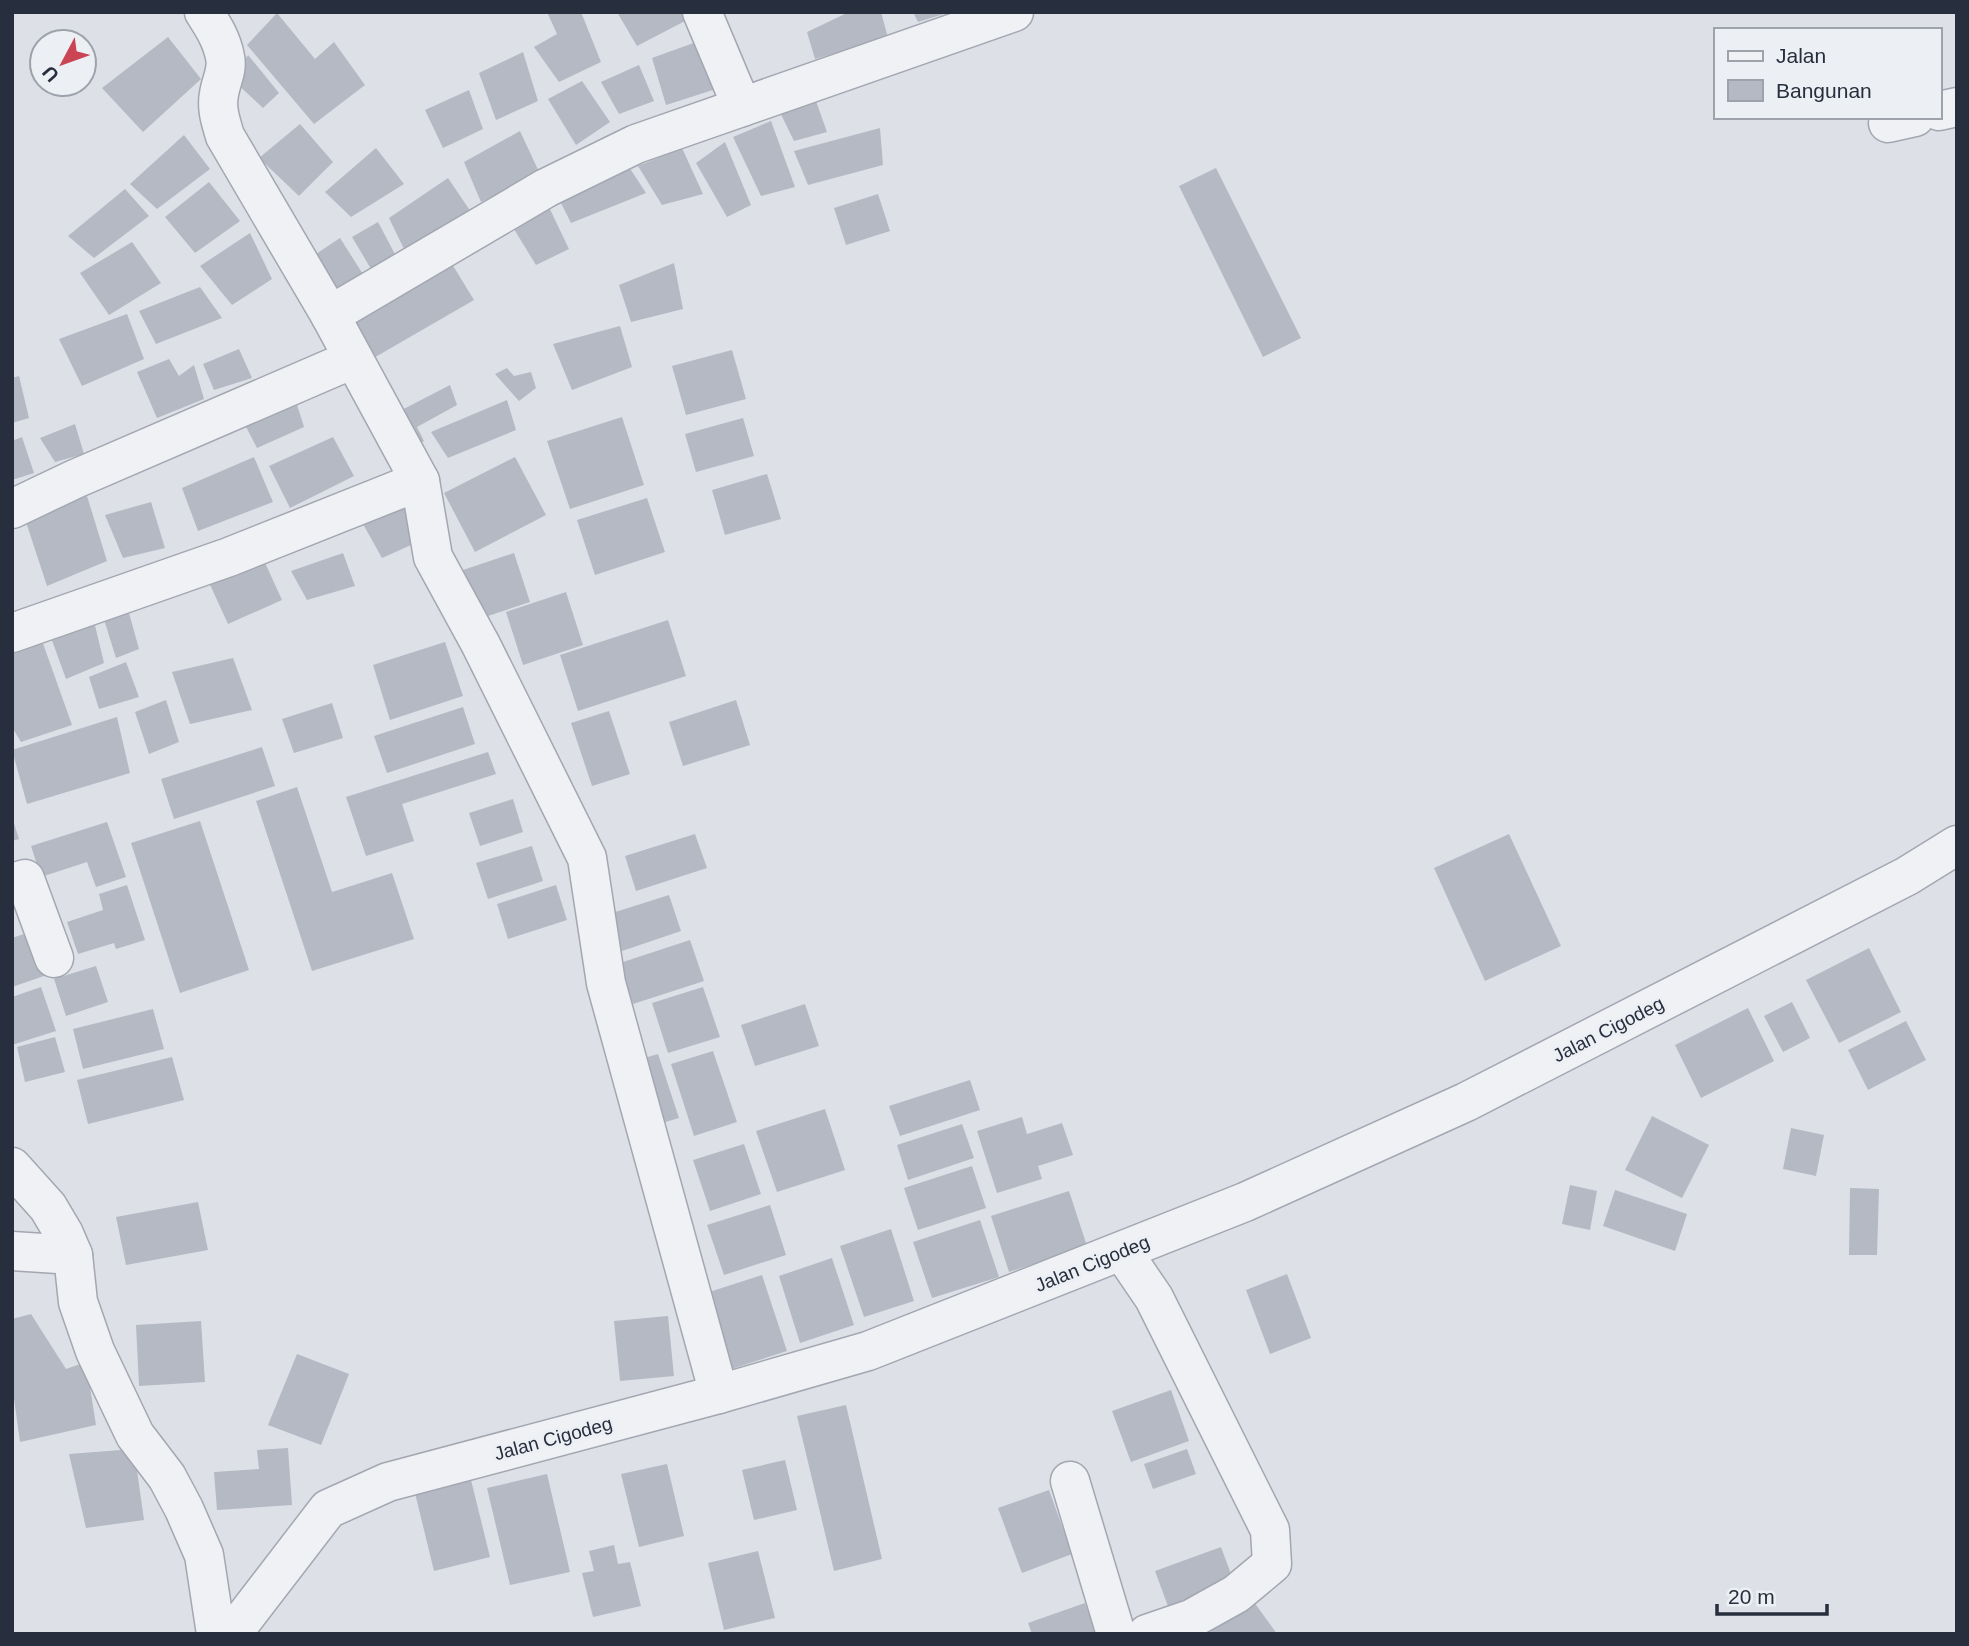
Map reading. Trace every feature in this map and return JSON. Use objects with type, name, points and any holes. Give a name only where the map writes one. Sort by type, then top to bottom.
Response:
[{"type":"street","points":[[204,12],[219,38],[225,58],[218,110],[226,136],[330,315],[421,481],[433,557],[481,645],[587,858],[606,983],[719,1394]]},
{"type":"street","points":[[702,12],[742,107]]},
{"type":"street","points":[[330,315],[546,188],[636,144],[1014,12]]},
{"type":"street","points":[[12,509],[353,359]]},
{"type":"street","points":[[12,633],[229,557],[421,481]]},
{"type":"street","name":"Jalan Cigodeg","points":[[232,1634],[328,1509],[388,1482],[719,1394],[868,1351],[1245,1202],[1466,1102],[1907,876],[1957,845]]},
{"type":"street","points":[[12,883],[25,879],[54,958]]},
{"type":"street","points":[[12,1167],[48,1207],[73,1255],[78,1302],[95,1351],[135,1435],[167,1477],[184,1509],[204,1555],[216,1634]]},
{"type":"street","points":[[12,1251],[73,1255]]},
{"type":"street","points":[[1122,1251],[1154,1298],[1270,1530],[1272,1564],[1236,1594],[1191,1619],[1147,1634]]},
{"type":"street","points":[[1070,1481],[1116,1634]]},
{"type":"building","points":[[547,12],[581,12],[601,62],[559,82],[534,47],[557,34]]},
{"type":"building","points":[[617,12],[683,12],[687,20],[637,46]]},
{"type":"building","points":[[849,12],[881,12],[888,38],[815,59],[807,32]]},
{"type":"building","points":[[913,12],[947,12],[947,13],[918,22]]},
{"type":"building","points":[[277,13],[315,59],[334,42],[365,85],[314,124],[247,45]]},
{"type":"building","points":[[168,37],[201,79],[143,132],[102,88]]},
{"type":"building","points":[[699,41],[716,89],[666,105],[652,58]]},
{"type":"building","points":[[523,52],[538,101],[496,120],[479,73]]},
{"type":"building","points":[[248,55],[279,93],[263,108],[231,78]]},
{"type":"building","points":[[639,65],[654,101],[619,114],[601,82]]},
{"type":"building","points":[[582,81],[610,122],[576,145],[548,99]]},
{"type":"building","points":[[469,90],[483,129],[443,148],[425,110]]},
{"type":"building","points":[[812,90],[827,132],[794,141],[775,102]]},
{"type":"building","points":[[771,121],[795,187],[761,196],[733,137]]},
{"type":"building","points":[[300,124],[333,162],[299,196],[259,158]]},
{"type":"building","points":[[880,128],[883,165],[808,185],[794,151]]},
{"type":"building","points":[[520,131],[540,174],[481,202],[464,162]]},
{"type":"building","points":[[184,135],[210,169],[157,209],[130,184]]},
{"type":"building","points":[[725,142],[751,205],[727,217],[696,163]]},
{"type":"building","points":[[376,148],[404,184],[351,217],[325,192]]},
{"type":"building","points":[[682,148],[703,194],[662,205],[638,166]]},
{"type":"building","points":[[625,161],[646,193],[571,223],[555,191]]},
{"type":"building","points":[[1216,168],[1301,338],[1263,357],[1179,186]]},
{"type":"building","points":[[448,178],[473,215],[405,251],[389,218]]},
{"type":"building","points":[[209,182],[240,221],[195,253],[165,217]]},
{"type":"building","points":[[125,189],[149,216],[94,258],[68,236]]},
{"type":"building","points":[[878,194],[890,231],[846,245],[834,208]]},
{"type":"building","points":[[547,203],[569,249],[536,265],[509,221]]},
{"type":"building","points":[[378,222],[397,258],[374,274],[352,237]]},
{"type":"building","points":[[250,233],[272,279],[232,305],[200,266]]},
{"type":"building","points":[[340,238],[366,279],[336,301],[310,258]]},
{"type":"building","points":[[132,242],[161,283],[109,315],[80,273]]},
{"type":"building","points":[[674,263],[683,309],[631,322],[619,285]]},
{"type":"building","points":[[452,264],[474,300],[365,363],[343,325]]},
{"type":"building","points":[[200,287],[222,318],[156,344],[139,311]]},
{"type":"building","points":[[127,314],[144,359],[82,386],[59,339]]},
{"type":"building","points":[[620,326],[632,367],[572,390],[553,344]]},
{"type":"building","points":[[239,349],[252,378],[214,390],[203,364]]},
{"type":"building","points":[[732,350],[746,399],[686,415],[672,366]]},
{"type":"building","points":[[169,359],[179,376],[194,365],[204,399],[157,418],[137,372]]},
{"type":"building","points":[[507,368],[514,376],[531,372],[536,388],[519,401],[495,374]]},
{"type":"building","points":[[19,376],[29,418],[12,423],[12,378]]},
{"type":"building","points":[[450,385],[457,405],[417,427],[424,441],[413,447],[396,413]]},
{"type":"building","points":[[294,395],[304,427],[257,448],[242,419]]},
{"type":"building","points":[[507,400],[516,430],[448,458],[431,432]]},
{"type":"building","points":[[622,417],[644,485],[570,509],[547,441]]},
{"type":"building","points":[[743,418],[754,456],[696,472],[685,434]]},
{"type":"building","points":[[75,424],[84,454],[55,462],[40,438]]},
{"type":"building","points":[[22,437],[34,473],[12,480],[12,441]]},
{"type":"building","points":[[333,437],[354,476],[290,508],[269,466]]},
{"type":"building","points":[[254,457],[273,502],[198,531],[182,488]]},
{"type":"building","points":[[515,457],[546,515],[475,552],[444,493]]},
{"type":"building","points":[[767,474],[781,519],[725,535],[712,490]]},
{"type":"building","points":[[87,496],[107,561],[47,586],[25,519]]},
{"type":"building","points":[[400,497],[420,541],[382,558],[358,515]]},
{"type":"building","points":[[647,498],[665,552],[595,575],[577,520]]},
{"type":"building","points":[[151,502],[165,548],[123,558],[105,515]]},
{"type":"building","points":[[343,553],[355,586],[307,600],[291,571]]},
{"type":"building","points":[[514,553],[530,602],[476,620],[460,571]]},
{"type":"building","points":[[261,554],[282,600],[228,624],[206,576]]},
{"type":"building","points":[[566,592],[583,645],[523,665],[506,612]]},
{"type":"building","points":[[126,602],[139,649],[116,658],[102,613]]},
{"type":"building","points":[[93,617],[104,663],[66,679],[49,632]]},
{"type":"building","points":[[668,620],[686,676],[578,711],[560,655]]},
{"type":"building","points":[[40,635],[72,725],[21,742],[12,727],[12,646]]},
{"type":"building","points":[[445,642],[463,696],[390,720],[373,665]]},
{"type":"building","points":[[233,658],[252,710],[190,724],[172,672]]},
{"type":"building","points":[[126,662],[139,697],[99,709],[89,677]]},
{"type":"building","points":[[166,700],[179,742],[149,754],[135,712]]},
{"type":"building","points":[[736,700],[750,745],[683,766],[669,722]]},
{"type":"building","points":[[332,703],[343,738],[294,753],[282,719]]},
{"type":"building","points":[[463,707],[475,744],[387,773],[374,736]]},
{"type":"building","points":[[609,711],[630,774],[592,786],[571,723]]},
{"type":"building","points":[[117,717],[130,773],[27,804],[12,750]]},
{"type":"building","points":[[262,747],[275,786],[174,819],[161,779]]},
{"type":"building","points":[[488,752],[496,774],[402,804],[414,841],[366,856],[346,797]]},
{"type":"building","points":[[297,787],[332,892],[392,873],[414,939],[312,971],[256,801]]},
{"type":"building","points":[[513,799],[523,832],[480,846],[469,813]]},
{"type":"building","points":[[12,817],[19,839],[12,841]]},
{"type":"building","points":[[200,821],[249,970],[180,993],[131,843]]},
{"type":"building","points":[[107,822],[126,877],[96,887],[87,862],[41,877],[31,846]]},
{"type":"building","points":[[695,834],[707,868],[636,891],[625,856]]},
{"type":"building","points":[[1509,834],[1561,946],[1485,981],[1434,868]]},
{"type":"building","points":[[532,846],[543,881],[488,899],[476,863]]},
{"type":"building","points":[[127,885],[145,940],[116,949],[114,943],[78,954],[67,922],[103,910],[99,894]]},
{"type":"building","points":[[556,885],[567,920],[508,939],[497,904]]},
{"type":"building","points":[[669,895],[681,931],[622,951],[609,914]]},
{"type":"building","points":[[30,932],[44,976],[12,987],[12,938]]},
{"type":"building","points":[[690,940],[704,981],[633,1004],[620,963]]},
{"type":"building","points":[[1869,948],[1901,1012],[1839,1043],[1806,980]]},
{"type":"building","points":[[96,966],[108,1002],[66,1016],[54,979]]},
{"type":"building","points":[[41,987],[56,1031],[12,1045],[12,997]]},
{"type":"building","points":[[703,987],[720,1037],[668,1053],[652,1003]]},
{"type":"building","points":[[1792,1002],[1810,1038],[1783,1052],[1764,1016]]},
{"type":"building","points":[[805,1004],[819,1046],[755,1066],[741,1025]]},
{"type":"building","points":[[1748,1008],[1774,1061],[1701,1098],[1675,1045]]},
{"type":"building","points":[[153,1009],[164,1049],[83,1069],[73,1029]]},
{"type":"building","points":[[1906,1021],[1926,1060],[1868,1090],[1848,1050]]},
{"type":"building","points":[[55,1037],[65,1072],[25,1082],[17,1047]]},
{"type":"building","points":[[713,1051],[737,1122],[694,1136],[671,1064]]},
{"type":"building","points":[[658,1054],[679,1118],[652,1126],[631,1062]]},
{"type":"building","points":[[172,1057],[184,1100],[88,1124],[77,1080]]},
{"type":"building","points":[[970,1080],[980,1110],[900,1136],[889,1106]]},
{"type":"building","points":[[825,1109],[845,1170],[777,1192],[756,1131]]},
{"type":"building","points":[[1652,1116],[1709,1145],[1682,1198],[1625,1170]]},
{"type":"building","points":[[1022,1117],[1027,1134],[1062,1123],[1073,1155],[1038,1166],[1042,1179],[997,1193],[977,1131]]},
{"type":"building","points":[[962,1124],[974,1158],[908,1180],[897,1145]]},
{"type":"building","points":[[1791,1128],[1824,1135],[1816,1176],[1783,1169]]},
{"type":"building","points":[[744,1144],[761,1194],[710,1211],[693,1160]]},
{"type":"building","points":[[972,1166],[986,1208],[918,1230],[904,1188]]},
{"type":"building","points":[[1570,1185],[1597,1191],[1590,1230],[1562,1224]]},
{"type":"building","points":[[1850,1188],[1879,1189],[1877,1255],[1849,1255]]},
{"type":"building","points":[[1615,1190],[1687,1214],[1675,1251],[1603,1226]]},
{"type":"building","points":[[1069,1191],[1087,1246],[1009,1272],[991,1216]]},
{"type":"building","points":[[198,1202],[208,1250],[126,1265],[116,1217]]},
{"type":"building","points":[[770,1205],[786,1255],[724,1275],[707,1225]]},
{"type":"building","points":[[980,1220],[999,1277],[932,1298],[913,1242]]},
{"type":"building","points":[[891,1229],[914,1301],[864,1317],[840,1246]]},
{"type":"building","points":[[832,1258],[854,1325],[800,1343],[779,1276]]},
{"type":"building","points":[[1287,1274],[1311,1338],[1270,1354],[1246,1290]]},
{"type":"building","points":[[762,1275],[787,1351],[725,1371],[700,1295]]},
{"type":"building","points":[[31,1314],[66,1369],[86,1362],[96,1425],[20,1442],[12,1384],[12,1319]]},
{"type":"building","points":[[668,1316],[674,1376],[620,1381],[614,1321]]},
{"type":"building","points":[[201,1321],[205,1382],[139,1386],[136,1325]]},
{"type":"building","points":[[297,1354],[349,1374],[321,1445],[268,1425]]},
{"type":"building","points":[[1171,1390],[1189,1441],[1131,1462],[1112,1411]]},
{"type":"building","points":[[846,1405],[882,1559],[834,1571],[797,1416]]},
{"type":"building","points":[[288,1448],[292,1505],[217,1510],[214,1472],[259,1469],[257,1450]]},
{"type":"building","points":[[134,1449],[144,1520],[86,1528],[69,1454]]},
{"type":"building","points":[[1187,1449],[1196,1474],[1153,1489],[1144,1464]]},
{"type":"building","points":[[785,1460],[797,1510],[754,1520],[742,1470]]},
{"type":"building","points":[[667,1464],[684,1536],[639,1547],[621,1474]]},
{"type":"building","points":[[547,1474],[570,1572],[510,1585],[487,1488]]},
{"type":"building","points":[[471,1480],[490,1557],[434,1571],[415,1493]]},
{"type":"building","points":[[1049,1490],[1072,1554],[1022,1573],[998,1508]]},
{"type":"building","points":[[614,1545],[618,1564],[630,1562],[641,1606],[593,1617],[582,1573],[594,1571],[589,1551]]},
{"type":"building","points":[[1221,1547],[1235,1585],[1169,1609],[1155,1571]]},
{"type":"building","points":[[758,1551],[775,1618],[724,1630],[708,1563]]},
{"type":"building","points":[[1251,1598],[1277,1634],[1213,1634],[1209,1628]]},
{"type":"building","points":[[1085,1603],[1096,1634],[1032,1634],[1028,1623]]}]
